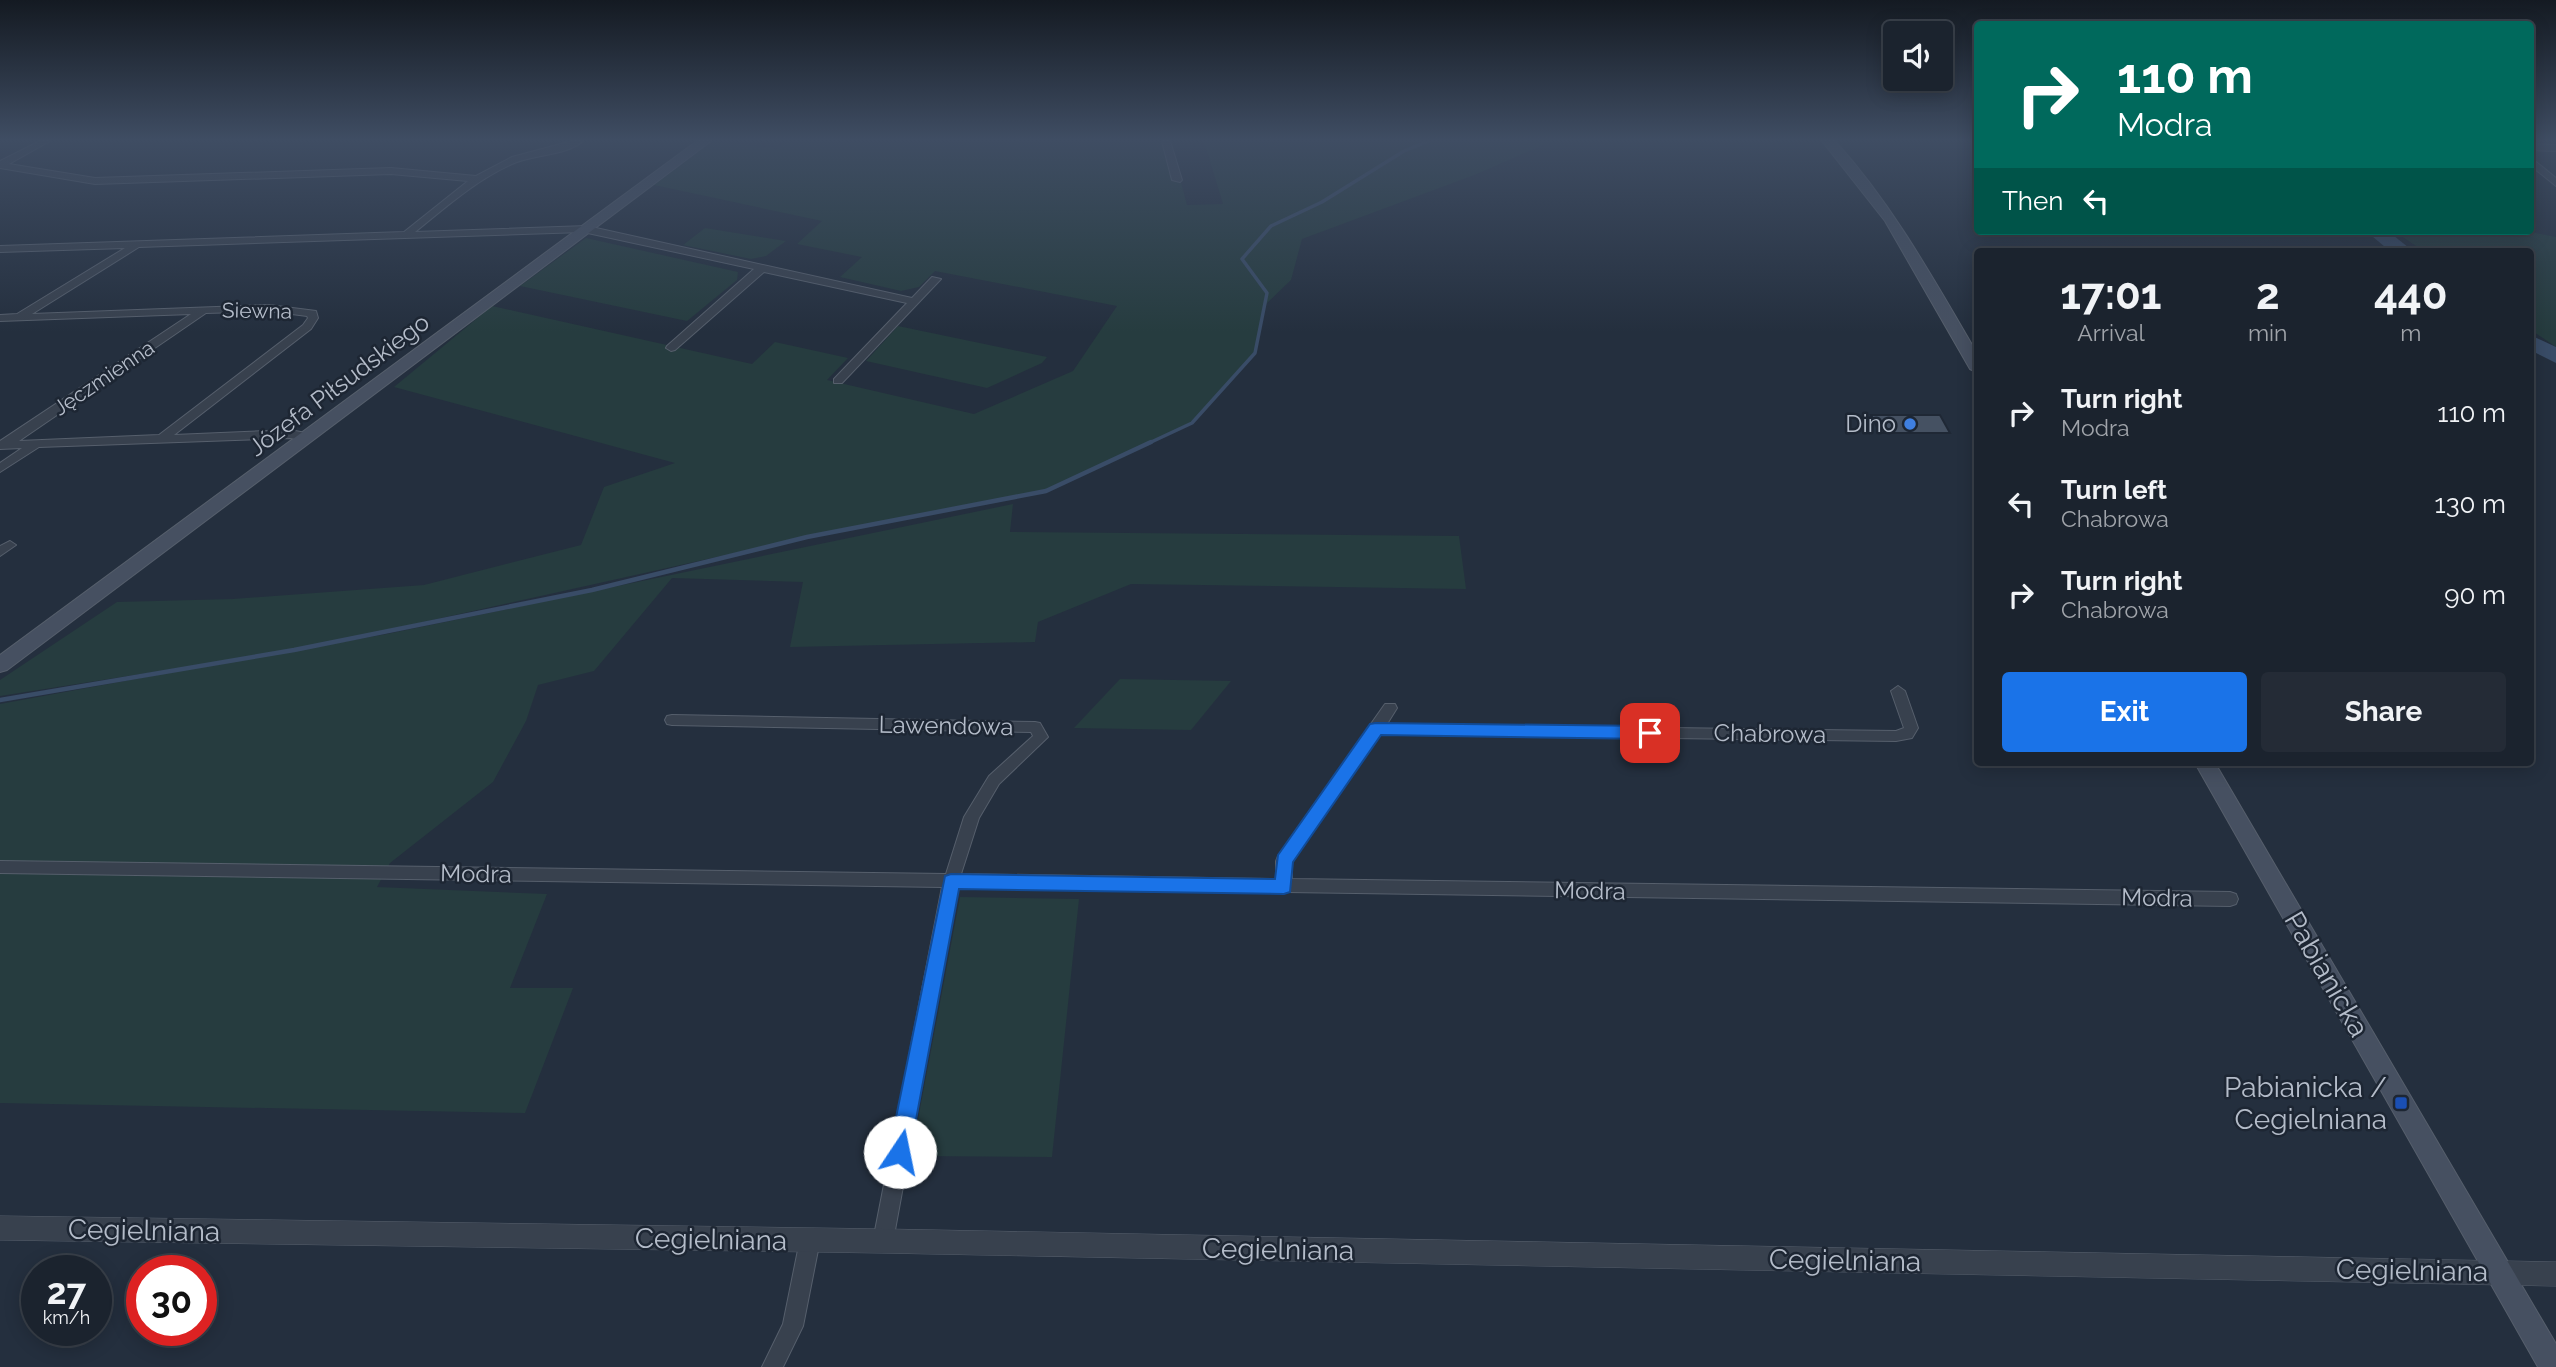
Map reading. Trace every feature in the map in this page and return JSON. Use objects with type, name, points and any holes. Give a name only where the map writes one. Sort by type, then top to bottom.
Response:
[{"type":"main road","name":"Józefa Piłsudskiego","points":[[0,665],[619,205]]},
{"type":"main road","points":[[1882,205],[1974,362]]},
{"type":"main road","name":"Pabianicka","points":[[2207,766],[2554,1367]]},
{"type":"street","points":[[408,233],[444,205]]},
{"type":"street","points":[[0,249],[586,229],[914,301]]},
{"type":"street","points":[[20,317],[138,244]]},
{"type":"street","points":[[671,348],[762,268]]},
{"type":"street","points":[[838,381],[936,279]]},
{"type":"street","name":"Siewna","points":[[0,318],[269,308],[312,313],[313,318],[307,327],[160,440]]},
{"type":"street","name":"Jęczmienna","points":[[2,445],[204,310]]},
{"type":"street","points":[[2,445],[290,434],[307,437]]},
{"type":"street","points":[[0,468],[36,444]]},
{"type":"street","name":"Chabrowa","points":[[1376,729],[1896,736],[1907,734],[1911,728],[1898,691]]},
{"type":"street","points":[[1284,886],[1284,861],[1390,708]]},
{"type":"street","name":"Lawendowa","points":[[672,720],[1035,727],[1041,737],[994,780],[972,817],[951,882]]},
{"type":"street","name":"Modra","points":[[0,867],[2230,899]]},
{"type":"street","points":[[883,1241],[951,882]]},
{"type":"street","name":"Cegielniana","points":[[0,1228],[883,1241],[2556,1273]]},
{"type":"street","points":[[772,1367],[793,1326],[810,1240]]},
{"type":"green space","points":[[746,205],[1394,205],[1302,239],[1291,280],[1264,306],[1255,353],[1192,423],[1046,491],[807,537],[302,649],[387,634],[1013,504],[1010,532],[1459,536],[1466,589],[1131,584],[1038,622],[1035,642],[790,647],[803,582],[672,578],[594,671],[538,685],[526,721],[493,782],[390,863],[377,887],[547,894],[510,988],[573,988],[525,1113],[0,1103],[0,704],[281,652],[0,696],[0,680],[117,602],[233,599],[424,585],[581,545],[604,487],[675,463],[394,387],[492,306],[752,364],[775,342],[848,358],[827,380],[974,414],[1073,371],[1117,306],[935,271],[919,287],[901,291],[840,277],[862,257],[797,244],[822,221]]},
{"type":"green space","points":[[705,228],[786,241],[766,256],[751,259],[683,245]]},
{"type":"green space","points":[[2534,233],[2556,237],[2556,347],[2534,332],[2534,248],[2419,248],[2400,235],[2534,235]]},
{"type":"green space","points":[[586,238],[738,272],[737,280],[687,321],[520,286]]},
{"type":"green space","points":[[898,326],[1047,357],[1042,363],[987,388],[866,361]]},
{"type":"green space","points":[[1120,679],[1231,681],[1191,730],[1074,728]]},
{"type":"green space","points":[[960,897],[1079,899],[1052,1157],[911,1156]]},
{"type":"building","name":"Dino","points":[[1871,415],[1940,415],[1950,433],[1880,433]]},
{"type":"waterway","points":[[1147,444],[1192,423],[1255,353],[1267,293],[1242,259],[1271,226],[1316,205]]},
{"type":"waterway","points":[[2381,235],[2399,248]]},
{"type":"waterway","points":[[2534,343],[2556,356]]},
{"type":"waterway","points":[[0,700],[294,650],[592,590],[807,537],[1046,491],[1151,442]]},
{"type":"place","name":"Dino","points":[[1910,424]]},
{"type":"place","name":"Pabianicka / Cegielniana","points":[[2401,1103]]},
{"type":"route","points":[[900,1152],[951,882],[1284,886],[1284,861],[1376,729],[1650,733]]}]
